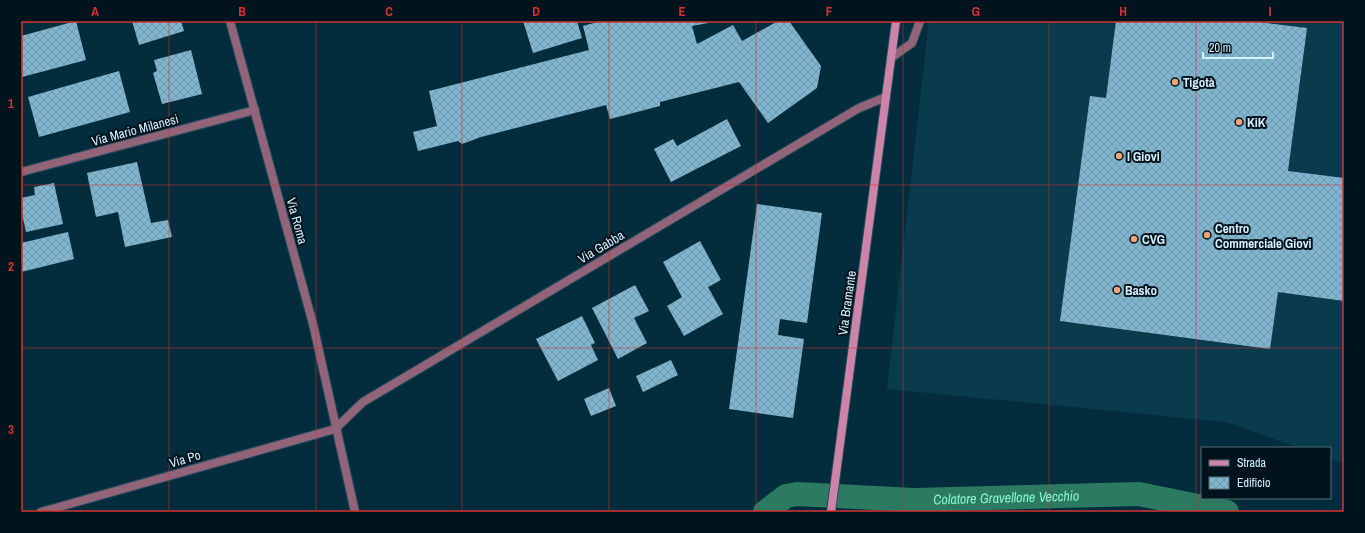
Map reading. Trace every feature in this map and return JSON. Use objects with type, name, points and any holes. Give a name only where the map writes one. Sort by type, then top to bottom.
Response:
[{"type":"main road","name":"Via Bramante","points":[[831,512],[896,21]]},
{"type":"street","name":"Via Roma","points":[[230,21],[313,324],[335,429],[355,512]]},
{"type":"street","points":[[891,58],[912,43],[920,21]]},
{"type":"street","name":"Via Gabba","points":[[335,429],[363,402],[859,108],[886,97]]},
{"type":"street","name":"Via Mario Milanesi","points":[[21,172],[255,110]]},
{"type":"street","name":"Via Po","points":[[41,512],[335,429]]},
{"type":"shaded area","points":[[929,21],[1344,21],[1344,463],[1331,459],[1331,447],[1297,447],[1226,422],[887,389]]},
{"type":"building","points":[[76,21],[86,60],[22,77],[21,36]]},
{"type":"building","points":[[132,21],[181,21],[184,31],[139,45]]},
{"type":"building","points":[[523,21],[577,21],[582,38],[533,53]]},
{"type":"building","points":[[601,21],[707,21],[708,23],[692,26],[697,44],[733,25],[742,41],[778,21],[789,21],[821,66],[817,88],[768,123],[739,82],[660,102],[660,106],[610,119],[606,105],[481,137],[462,144],[458,141],[418,151],[413,132],[437,126],[429,91],[589,50],[583,26]]},
{"type":"building","name":"Centro Commerciale Giovi","points":[[1116,21],[1251,21],[1307,28],[1288,171],[1344,178],[1344,301],[1278,292],[1270,349],[1060,321],[1090,96],[1106,98]]},
{"type":"building","points":[[191,50],[202,94],[162,104],[153,73],[157,71],[154,60]]},
{"type":"building","points":[[119,71],[130,112],[39,137],[28,97]]},
{"type":"building","points":[[727,119],[741,146],[671,182],[654,149],[673,139],[677,146]]},
{"type":"building","points":[[137,162],[151,223],[168,220],[172,237],[125,247],[118,212],[96,217],[87,173]]},
{"type":"building","points":[[54,183],[63,224],[26,232],[21,209],[21,198],[35,195],[34,187]]},
{"type":"building","points":[[757,204],[822,213],[807,323],[780,319],[778,335],[804,339],[793,418],[729,409]]},
{"type":"building","points":[[68,232],[74,259],[21,272],[21,243]]},
{"type":"building","points":[[700,241],[721,280],[708,287],[723,314],[684,336],[667,306],[682,297],[663,262]]},
{"type":"building","points":[[635,285],[649,311],[634,318],[647,343],[618,359],[592,308]]},
{"type":"building","points":[[582,316],[595,343],[591,345],[598,360],[558,381],[536,339]]},
{"type":"building","points":[[671,360],[678,375],[643,392],[636,376]]},
{"type":"building","points":[[609,388],[616,406],[591,416],[584,399]]},
{"type":"waterway","name":"Colatore Gravellone Vecchio","points":[[765,512],[786,496],[797,494],[914,500],[1139,494],[1227,512]]},
{"type":"place","name":"Tigotà","points":[[1175,82]]},
{"type":"place","name":"KiK","points":[[1239,122]]},
{"type":"place","name":"I Giovi","points":[[1119,156]]},
{"type":"place","name":"Centro Commerciale Giovi","points":[[1207,235]]},
{"type":"place","name":"CVG","points":[[1134,239]]},
{"type":"place","name":"Basko","points":[[1117,290]]}]
